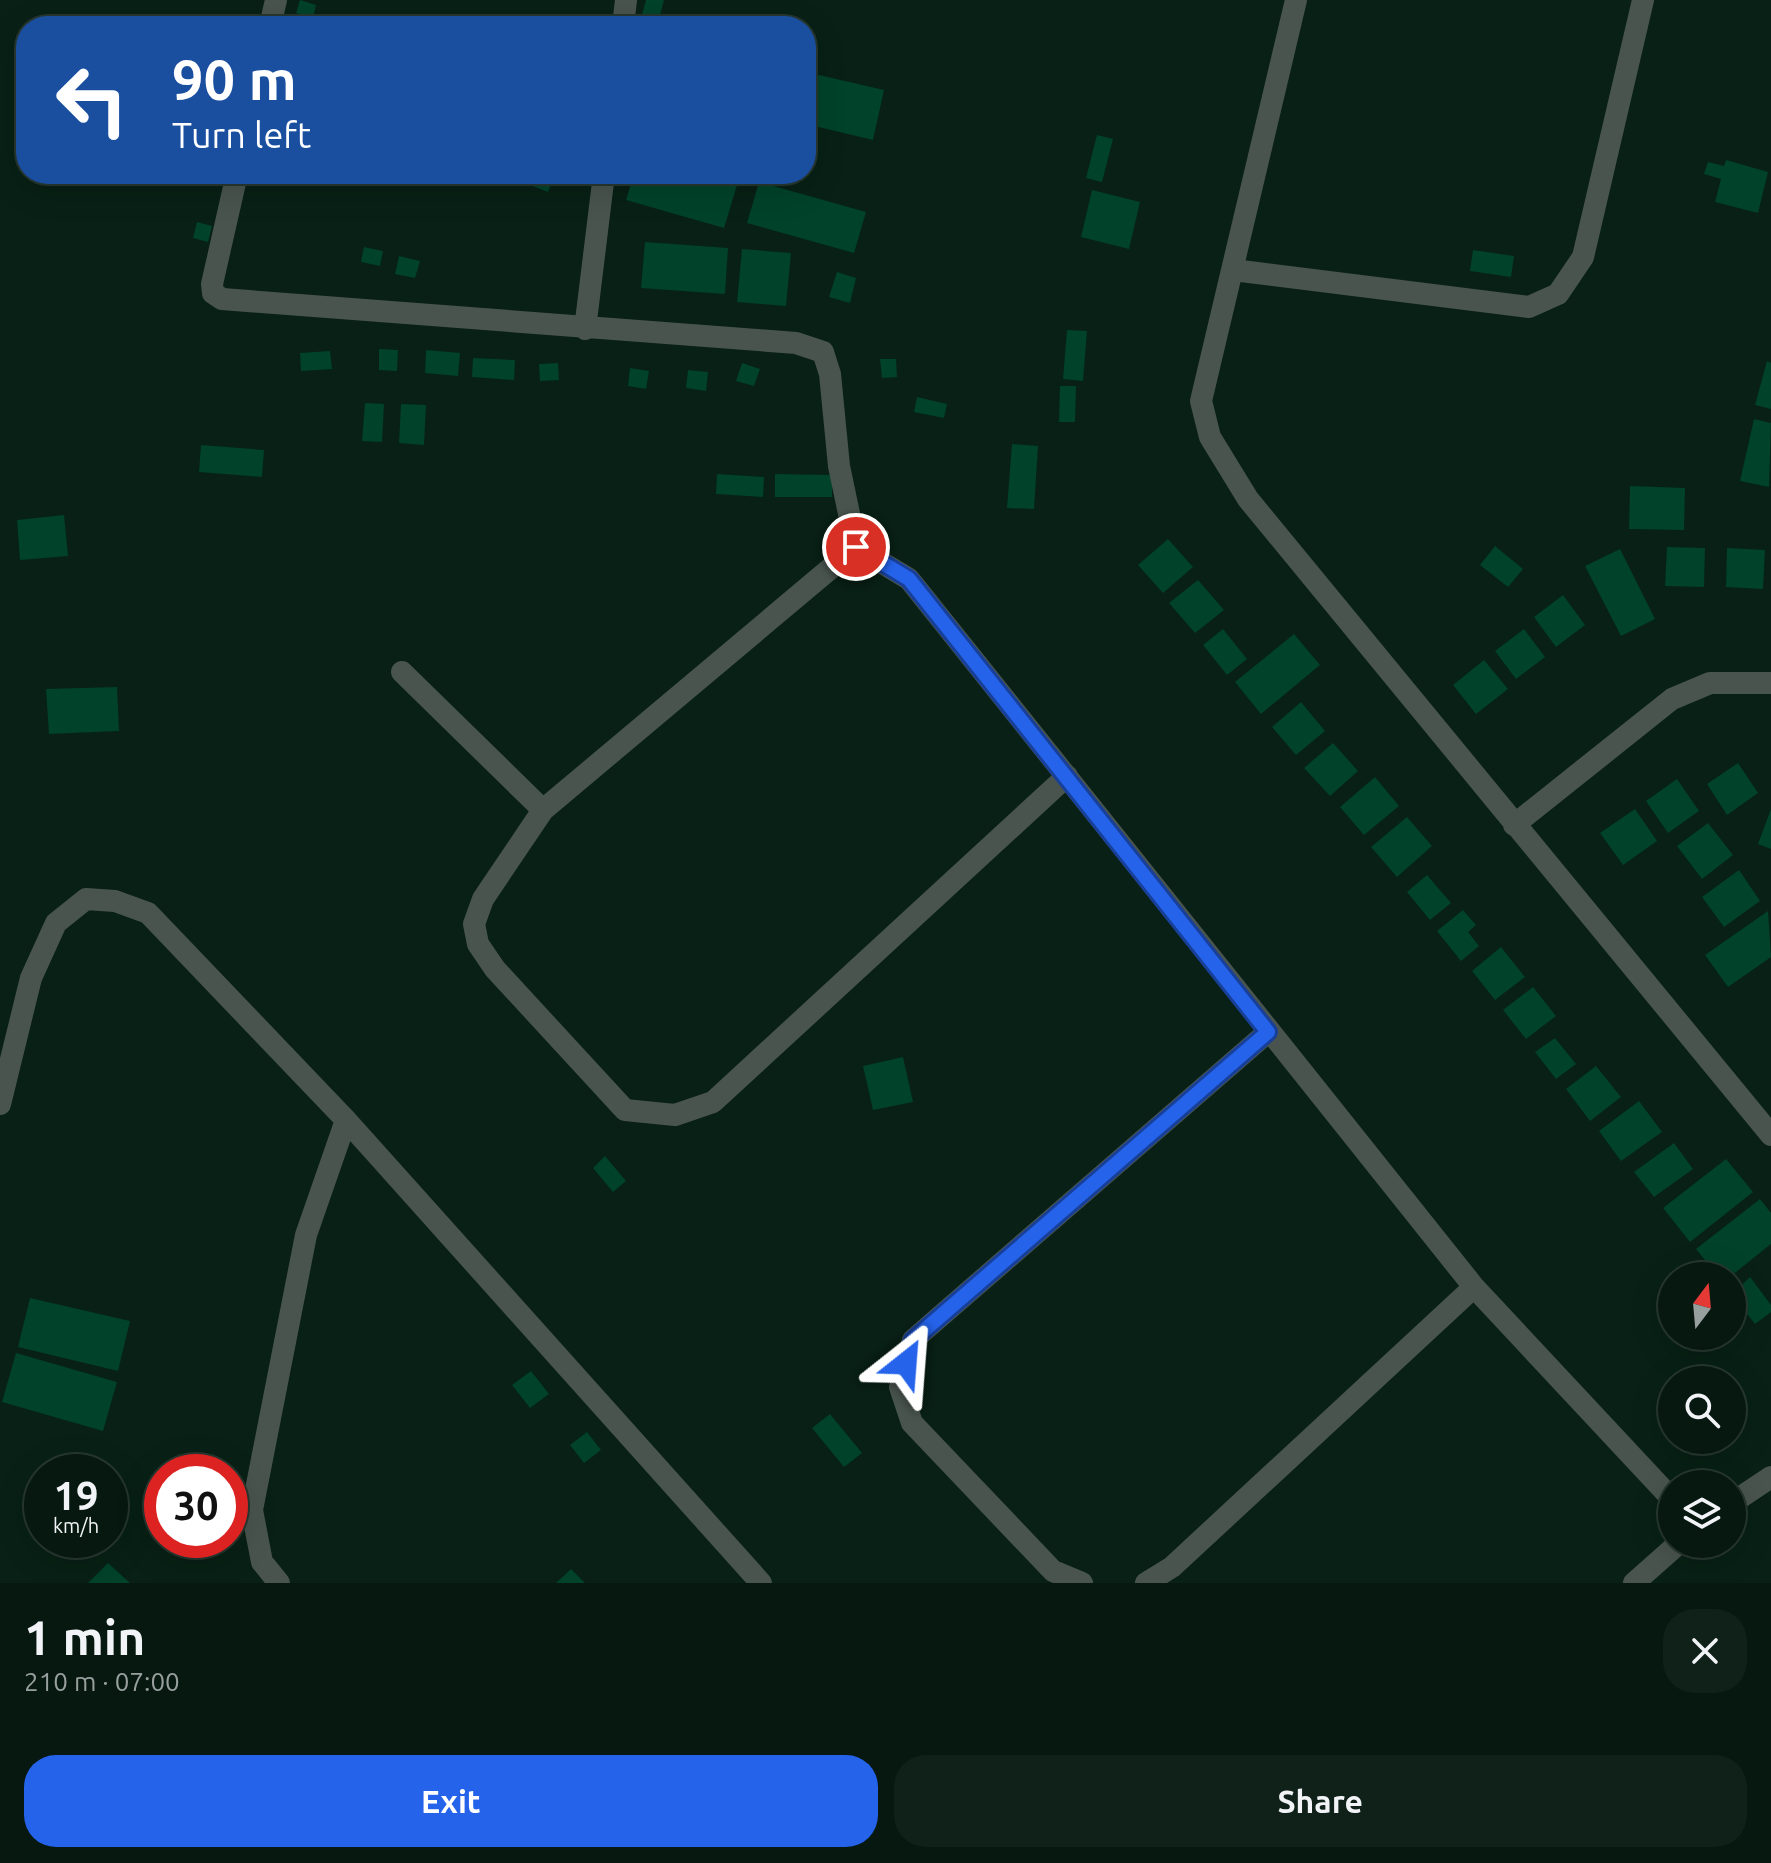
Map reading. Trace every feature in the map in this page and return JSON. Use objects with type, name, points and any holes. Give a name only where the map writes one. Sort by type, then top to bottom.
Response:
[{"type":"street","points":[[1296,0],[1201,401],[1210,437],[1248,499],[1771,1135]]},
{"type":"street","points":[[1233,270],[1529,307],[1558,294],[1583,257],[1643,0]]},
{"type":"street","points":[[235,184],[212,284],[213,293],[222,299],[796,343],[823,352],[830,374],[839,466],[856,547],[909,579],[1474,1287],[1658,1484]]},
{"type":"street","points":[[585,329],[603,184]]},
{"type":"street","points":[[856,547],[543,810],[483,899],[474,924],[478,944],[495,969],[625,1110],[675,1115],[713,1102],[1067,776]]},
{"type":"street","points":[[402,672],[543,810]]},
{"type":"street","points":[[1514,825],[1672,699],[1710,683],[1771,683]]},
{"type":"street","points":[[0,1104],[31,978],[56,923],[86,899],[115,901],[148,913],[346,1120],[761,1583]]},
{"type":"street","points":[[1082,1583],[1053,1571],[912,1423],[900,1387],[913,1340],[1268,1032]]},
{"type":"street","points":[[279,1583],[262,1562],[252,1510],[306,1235],[346,1120]]},
{"type":"street","points":[[1146,1583],[1172,1567],[1474,1287]]},
{"type":"street","points":[[1746,1494],[1771,1477]]},
{"type":"street","points":[[1634,1583],[1662,1558]]},
{"type":"building","points":[[300,0],[316,5],[313,16],[296,13]]},
{"type":"building","points":[[646,0],[664,0],[660,16],[642,16]]},
{"type":"building","points":[[816,74],[884,90],[873,140],[816,126]]},
{"type":"building","points":[[1097,135],[1113,139],[1102,182],[1086,178]]},
{"type":"building","points":[[1726,160],[1768,172],[1758,213],[1715,202],[1721,179],[1704,174],[1708,162],[1724,166]]},
{"type":"building","points":[[530,184],[551,184],[548,192]]},
{"type":"building","points":[[631,184],[737,184],[724,228],[626,200]]},
{"type":"building","points":[[758,184],[866,212],[854,253],[747,223]]},
{"type":"building","points":[[1092,190],[1140,202],[1129,249],[1081,237]]},
{"type":"building","points":[[197,222],[212,226],[208,242],[193,238]]},
{"type":"building","points":[[645,242],[728,248],[725,294],[641,288]]},
{"type":"building","points":[[364,247],[383,251],[380,266],[361,262]]},
{"type":"building","points":[[742,249],[791,253],[786,306],[737,302]]},
{"type":"building","points":[[1473,250],[1514,256],[1511,277],[1470,271]]},
{"type":"building","points":[[399,256],[420,261],[415,278],[395,274]]},
{"type":"building","points":[[837,272],[856,278],[850,303],[829,297]]},
{"type":"building","points":[[1067,330],[1087,331],[1083,381],[1063,379]]},
{"type":"building","points":[[379,349],[398,350],[397,371],[379,370]]},
{"type":"building","points":[[426,350],[460,353],[458,376],[425,373]]},
{"type":"building","points":[[330,351],[332,369],[301,371],[300,353]]},
{"type":"building","points":[[473,358],[515,360],[514,380],[472,377]]},
{"type":"building","points":[[880,359],[896,359],[897,377],[882,378]]},
{"type":"building","points":[[1767,361],[1771,363],[1771,409],[1755,405]]},
{"type":"building","points":[[558,363],[559,380],[540,381],[539,364]]},
{"type":"building","points":[[742,363],[760,369],[754,386],[736,381]]},
{"type":"building","points":[[630,368],[649,371],[646,389],[628,386]]},
{"type":"building","points":[[688,370],[708,372],[706,391],[686,388]]},
{"type":"building","points":[[1060,386],[1076,386],[1075,422],[1059,422]]},
{"type":"building","points":[[917,397],[947,404],[944,418],[914,412]]},
{"type":"building","points":[[365,403],[384,404],[382,442],[362,441]]},
{"type":"building","points":[[401,404],[426,405],[424,445],[399,443]]},
{"type":"building","points":[[1754,419],[1771,423],[1769,487],[1740,481]]},
{"type":"building","points":[[1012,444],[1038,446],[1034,509],[1007,508]]},
{"type":"building","points":[[201,445],[264,450],[262,477],[199,472]]},
{"type":"building","points":[[717,474],[764,477],[763,497],[716,494]]},
{"type":"building","points":[[775,474],[832,475],[832,497],[775,497]]},
{"type":"building","points":[[1630,486],[1685,488],[1684,530],[1629,529]]},
{"type":"building","points":[[64,515],[68,556],[20,560],[17,520]]},
{"type":"building","points":[[1168,539],[1193,567],[1163,593],[1138,565]]},
{"type":"building","points":[[1495,546],[1523,569],[1508,587],[1480,565]]},
{"type":"building","points":[[1667,547],[1705,548],[1704,587],[1665,586]]},
{"type":"building","points":[[1727,548],[1765,550],[1763,589],[1726,587]]},
{"type":"building","points":[[1620,549],[1655,619],[1621,636],[1585,566]]},
{"type":"building","points":[[1198,580],[1224,610],[1195,633],[1169,603]]},
{"type":"building","points":[[1563,595],[1585,625],[1556,647],[1534,617]]},
{"type":"building","points":[[1223,629],[1247,659],[1227,675],[1203,645]]},
{"type":"building","points":[[1524,629],[1545,657],[1516,679],[1495,651]]},
{"type":"building","points":[[1294,634],[1320,665],[1261,714],[1235,682]]},
{"type":"building","points":[[1484,660],[1508,689],[1476,714],[1453,685]]},
{"type":"building","points":[[117,687],[119,731],[49,734],[46,689]]},
{"type":"building","points":[[1301,702],[1325,731],[1296,755],[1272,727]]},
{"type":"building","points":[[1333,743],[1358,771],[1330,796],[1304,768]]},
{"type":"building","points":[[1738,763],[1758,793],[1727,815],[1707,784]]},
{"type":"building","points":[[1375,777],[1399,806],[1364,835],[1340,807]]},
{"type":"building","points":[[1677,779],[1699,811],[1668,833],[1646,801]]},
{"type":"building","points":[[1635,809],[1657,841],[1623,865],[1600,833]]},
{"type":"building","points":[[1771,809],[1771,849],[1758,844]]},
{"type":"building","points":[[1407,817],[1432,846],[1397,877],[1371,847]]},
{"type":"building","points":[[1708,823],[1733,855],[1702,879],[1677,846]]},
{"type":"building","points":[[1739,870],[1760,901],[1724,927],[1702,897]]},
{"type":"building","points":[[1427,875],[1451,903],[1430,920],[1407,892]]},
{"type":"building","points":[[1463,910],[1476,925],[1468,932],[1479,946],[1461,961],[1437,931]]},
{"type":"building","points":[[1768,911],[1771,957],[1728,987],[1705,955]]},
{"type":"building","points":[[1501,947],[1525,977],[1495,1000],[1472,971]]},
{"type":"building","points":[[1533,987],[1556,1016],[1526,1039],[1503,1010]]},
{"type":"building","points":[[1555,1038],[1576,1064],[1556,1079],[1535,1052]]},
{"type":"building","points":[[903,1057],[913,1102],[873,1110],[863,1066]]},
{"type":"building","points":[[1596,1066],[1621,1097],[1590,1121],[1566,1089]]},
{"type":"building","points":[[1639,1101],[1662,1132],[1621,1161],[1599,1131]]},
{"type":"building","points":[[1674,1143],[1693,1169],[1654,1197],[1634,1172]]},
{"type":"building","points":[[605,1156],[626,1181],[613,1192],[593,1168]]},
{"type":"building","points":[[1726,1159],[1753,1192],[1690,1242],[1663,1208]]},
{"type":"building","points":[[1760,1199],[1771,1213],[1771,1244],[1746,1264],[1707,1262],[1696,1249]]},
{"type":"building","points":[[1750,1277],[1771,1305],[1771,1312],[1755,1324],[1746,1313],[1746,1281]]},
{"type":"building","points":[[30,1298],[130,1321],[118,1371],[18,1347]]},
{"type":"building","points":[[16,1353],[117,1382],[103,1431],[2,1402]]},
{"type":"building","points":[[531,1371],[549,1394],[530,1408],[512,1385]]},
{"type":"building","points":[[830,1414],[862,1453],[844,1467],[812,1428]]},
{"type":"building","points":[[587,1432],[601,1450],[584,1463],[570,1445]]},
{"type":"building","points":[[108,1563],[130,1583],[88,1583]]},
{"type":"building","points":[[571,1569],[585,1583],[556,1583]]},
{"type":"route","points":[[856,547],[909,579],[1268,1032],[913,1340],[906,1363]]}]
